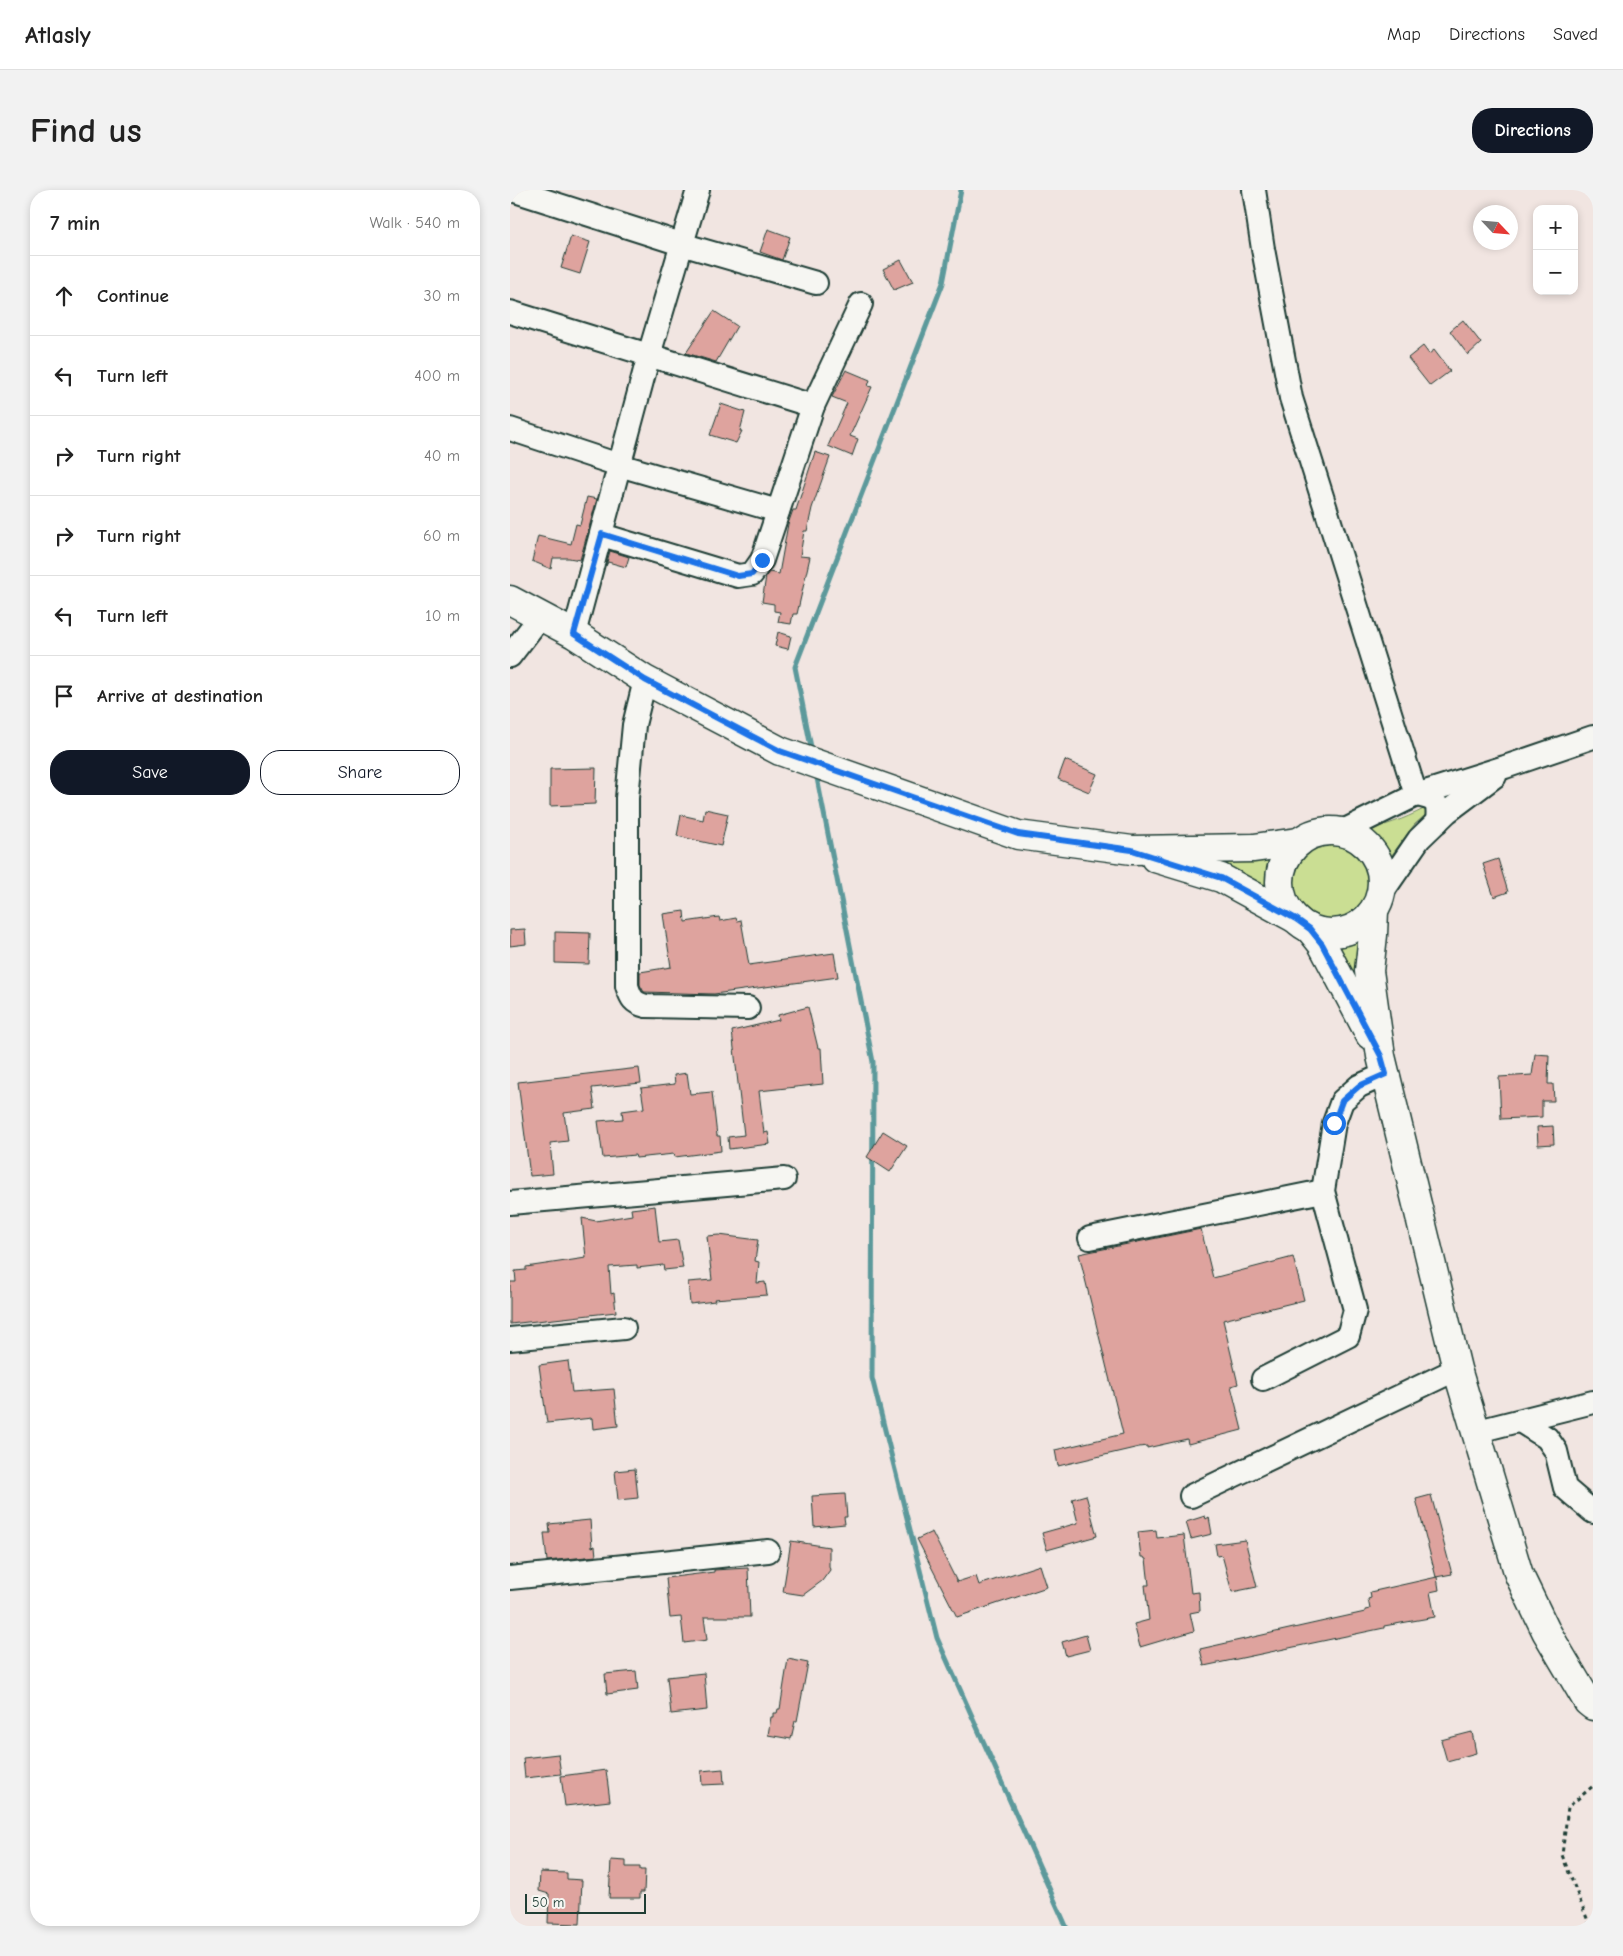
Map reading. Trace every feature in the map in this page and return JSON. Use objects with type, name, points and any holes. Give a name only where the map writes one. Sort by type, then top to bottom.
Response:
[{"type":"main road","points":[[510,600],[574,634],[645,680],[780,751],[1018,834],[1132,850],[1254,848],[1298,842]]},
{"type":"main road","points":[[1384,1065],[1345,985],[1322,944],[1286,906],[1280,889],[1281,872],[1287,855],[1298,842],[1312,834],[1327,830],[1343,831],[1358,838],[1371,848],[1379,862],[1383,878],[1369,970],[1384,1065],[1457,1369],[1474,1432],[1519,1575],[1546,1632],[1588,1702],[1593,1706]]},
{"type":"main road","points":[[1132,850],[1221,878],[1303,924],[1328,933],[1346,931],[1362,923],[1378,902]]},
{"type":"street","points":[[512,190],[681,244],[816,283]]},
{"type":"street","points":[[574,634],[649,355],[698,190]]},
{"type":"street","points":[[1254,190],[1261,241],[1291,398],[1416,795]]},
{"type":"street","points":[[602,534],[738,576],[752,574],[762,560],[813,406],[861,304]]},
{"type":"street","points":[[510,312],[813,406]]},
{"type":"street","points":[[510,429],[619,465],[778,511]]},
{"type":"street","points":[[510,656],[540,617]]},
{"type":"street","points":[[645,680],[634,725],[627,798],[627,986],[630,997],[636,1004],[646,1006],[748,1008]]},
{"type":"street","points":[[1343,831],[1416,795],[1593,737]]},
{"type":"street","points":[[1378,902],[1419,839],[1447,812],[1505,767]]},
{"type":"street","points":[[1416,795],[1430,798],[1436,802],[1438,808],[1437,822]]},
{"type":"street","points":[[1263,1379],[1348,1336],[1355,1310],[1323,1191],[1334,1123],[1342,1101],[1384,1065]]},
{"type":"street","points":[[510,1203],[784,1179]]},
{"type":"street","points":[[1090,1238],[1323,1191]]},
{"type":"street","points":[[510,1339],[624,1328]]},
{"type":"street","points":[[1191,1496],[1457,1369]]},
{"type":"street","points":[[1474,1432],[1593,1402]]},
{"type":"street","points":[[1520,1421],[1548,1438],[1556,1451],[1566,1488],[1593,1512]]},
{"type":"street","points":[[510,1578],[768,1551]]},
{"type":"path","points":[[1590,1926],[1562,1856],[1568,1807],[1593,1786]]},
{"type":"green space","points":[[1431,805],[1433,808],[1414,825],[1391,856],[1369,829],[1386,825]]},
{"type":"green space","points":[[1332,840],[1348,843],[1362,852],[1371,866],[1374,882],[1371,898],[1362,912],[1348,921],[1332,924],[1316,921],[1302,912],[1293,898],[1290,882],[1293,866],[1302,852],[1316,843]]},
{"type":"green space","points":[[1274,857],[1269,880],[1269,892],[1218,862]]},
{"type":"green space","points":[[1363,934],[1358,972],[1352,974],[1331,945],[1348,941]]},
{"type":"building","points":[[768,229],[790,237],[782,260],[760,252]]},
{"type":"building","points":[[571,236],[590,242],[580,274],[561,268]]},
{"type":"building","points":[[901,260],[913,282],[894,290],[883,269]]},
{"type":"building","points":[[714,311],[737,326],[716,362],[686,353]]},
{"type":"building","points":[[1463,320],[1481,343],[1468,355],[1450,331]]},
{"type":"building","points":[[1423,346],[1429,354],[1434,350],[1450,371],[1430,386],[1408,358]]},
{"type":"building","points":[[846,370],[870,380],[868,386],[872,387],[850,436],[858,439],[852,456],[828,446],[847,403],[832,397]]},
{"type":"building","points":[[721,404],[745,412],[740,431],[742,431],[736,443],[710,435]]},
{"type":"building","points":[[815,452],[830,457],[812,508],[807,531],[804,531],[800,556],[810,557],[797,614],[793,614],[791,624],[778,622],[780,612],[774,611],[774,604],[762,602],[766,576],[769,572],[779,574],[788,524],[793,510],[796,510]]},
{"type":"building","points":[[587,497],[597,499],[580,560],[553,558],[551,569],[532,561],[538,536],[571,544],[576,524],[580,525]]},
{"type":"building","points":[[610,551],[629,557],[626,567],[608,562],[606,566]]},
{"type":"building","points":[[778,632],[791,636],[788,649],[775,646]]},
{"type":"building","points":[[1065,760],[1097,774],[1089,792],[1058,779]]},
{"type":"building","points":[[596,768],[595,804],[550,806],[550,769]]},
{"type":"building","points":[[705,809],[728,814],[721,846],[677,836],[681,815],[703,820]]},
{"type":"building","points":[[1498,859],[1508,892],[1494,897],[1483,864]]},
{"type":"building","points":[[684,911],[685,922],[719,917],[720,921],[736,918],[737,921],[741,920],[749,965],[834,953],[838,977],[714,994],[644,992],[640,985],[640,972],[671,967],[663,914]]},
{"type":"building","points":[[525,929],[526,944],[510,946],[510,930]]},
{"type":"building","points":[[555,932],[590,933],[589,964],[555,963]]},
{"type":"building","points":[[808,1007],[818,1048],[821,1048],[823,1084],[759,1091],[764,1133],[768,1132],[770,1144],[729,1149],[728,1137],[744,1135],[732,1031],[779,1020],[778,1015]]},
{"type":"building","points":[[1535,1054],[1549,1055],[1548,1084],[1553,1084],[1554,1101],[1542,1101],[1542,1117],[1501,1119],[1499,1077],[1532,1075]]},
{"type":"building","points":[[639,1068],[641,1083],[592,1088],[595,1109],[564,1113],[568,1141],[550,1143],[553,1174],[530,1176],[518,1082]]},
{"type":"building","points":[[687,1073],[690,1094],[712,1092],[717,1136],[720,1136],[721,1151],[675,1157],[674,1154],[636,1158],[635,1155],[603,1158],[598,1121],[623,1119],[622,1111],[644,1108],[641,1088],[675,1084],[674,1075]]},
{"type":"building","points":[[1553,1126],[1554,1144],[1538,1145],[1537,1127]]},
{"type":"building","points":[[883,1131],[907,1146],[890,1172],[867,1157]]},
{"type":"building","points":[[655,1206],[659,1242],[678,1240],[683,1268],[664,1270],[663,1265],[637,1268],[637,1265],[609,1267],[611,1294],[614,1293],[616,1312],[510,1324],[510,1282],[516,1282],[515,1271],[526,1270],[526,1267],[586,1258],[582,1218],[596,1221],[632,1215],[631,1209]]},
{"type":"building","points":[[1201,1229],[1213,1278],[1293,1257],[1304,1300],[1223,1320],[1238,1384],[1231,1386],[1242,1430],[1188,1444],[1187,1439],[1147,1448],[1147,1446],[1139,1447],[1058,1466],[1055,1450],[1123,1434],[1079,1254]]},
{"type":"building","points":[[719,1235],[758,1240],[755,1261],[759,1262],[757,1283],[765,1282],[767,1295],[714,1299],[715,1301],[690,1304],[688,1282],[712,1280],[707,1236]]},
{"type":"building","points":[[568,1361],[572,1392],[614,1389],[618,1426],[593,1429],[592,1418],[547,1423],[539,1365]]},
{"type":"building","points":[[635,1469],[638,1498],[618,1500],[615,1471]]},
{"type":"building","points":[[845,1494],[847,1517],[844,1517],[845,1524],[814,1527],[812,1496]]},
{"type":"building","points":[[1086,1495],[1097,1536],[1047,1550],[1042,1533],[1078,1523],[1072,1499]]},
{"type":"building","points":[[1431,1495],[1452,1574],[1436,1577],[1416,1499]]},
{"type":"building","points":[[1205,1516],[1206,1519],[1209,1517],[1212,1534],[1191,1539],[1186,1522]]},
{"type":"building","points":[[590,1520],[592,1547],[595,1546],[596,1556],[547,1561],[544,1533],[550,1533],[549,1524]]},
{"type":"building","points":[[1156,1530],[1157,1538],[1184,1535],[1191,1593],[1199,1592],[1200,1611],[1190,1613],[1194,1631],[1140,1647],[1134,1624],[1149,1620],[1145,1585],[1149,1585],[1146,1559],[1141,1557],[1138,1532]]},
{"type":"building","points":[[932,1532],[957,1582],[976,1576],[979,1585],[1040,1565],[1047,1587],[957,1617],[917,1539]]},
{"type":"building","points":[[1245,1540],[1257,1587],[1232,1592],[1222,1555],[1217,1556],[1215,1544]]},
{"type":"building","points":[[791,1541],[829,1547],[830,1570],[822,1581],[803,1595],[783,1592]]},
{"type":"building","points":[[748,1568],[750,1617],[704,1617],[707,1640],[684,1643],[681,1617],[670,1618],[666,1578],[714,1572],[714,1570]]},
{"type":"building","points":[[1437,1577],[1439,1590],[1430,1592],[1435,1617],[1384,1626],[1384,1628],[1204,1666],[1200,1649],[1365,1612],[1365,1610],[1370,1609],[1368,1599],[1371,1598],[1370,1592]]},
{"type":"building","points":[[1086,1635],[1090,1650],[1066,1656],[1062,1642]]},
{"type":"building","points":[[788,1659],[808,1663],[797,1721],[795,1721],[791,1739],[768,1735],[771,1717],[773,1717],[773,1713],[777,1713],[778,1709],[780,1709]]},
{"type":"building","points":[[636,1671],[638,1690],[607,1694],[605,1674]]},
{"type":"building","points":[[704,1673],[707,1710],[671,1714],[667,1677]]},
{"type":"building","points":[[1472,1732],[1476,1753],[1447,1761],[1441,1740]]},
{"type":"building","points":[[558,1754],[561,1774],[525,1778],[523,1758]]},
{"type":"building","points":[[723,1769],[724,1784],[702,1785],[701,1771]]},
{"type":"building","points":[[606,1770],[610,1801],[565,1806],[561,1776]]},
{"type":"building","points":[[611,1860],[626,1861],[626,1867],[640,1867],[640,1870],[645,1870],[644,1892],[640,1892],[640,1898],[609,1898]]},
{"type":"building","points":[[540,1872],[567,1873],[567,1879],[582,1880],[580,1924],[548,1923],[549,1894],[539,1891]]},
{"type":"waterway","points":[[811,747],[795,667],[943,283],[961,190]]},
{"type":"waterway","points":[[817,778],[873,1062],[872,1378],[937,1638],[1066,1926]]},
{"type":"route","points":[[762,560],[752,574],[738,576],[602,534],[574,634],[645,680],[780,751],[1018,834],[1132,850],[1221,878],[1296,919],[1310,929],[1322,944],[1381,1056],[1386,1074],[1359,1086],[1342,1101],[1334,1123]]}]
